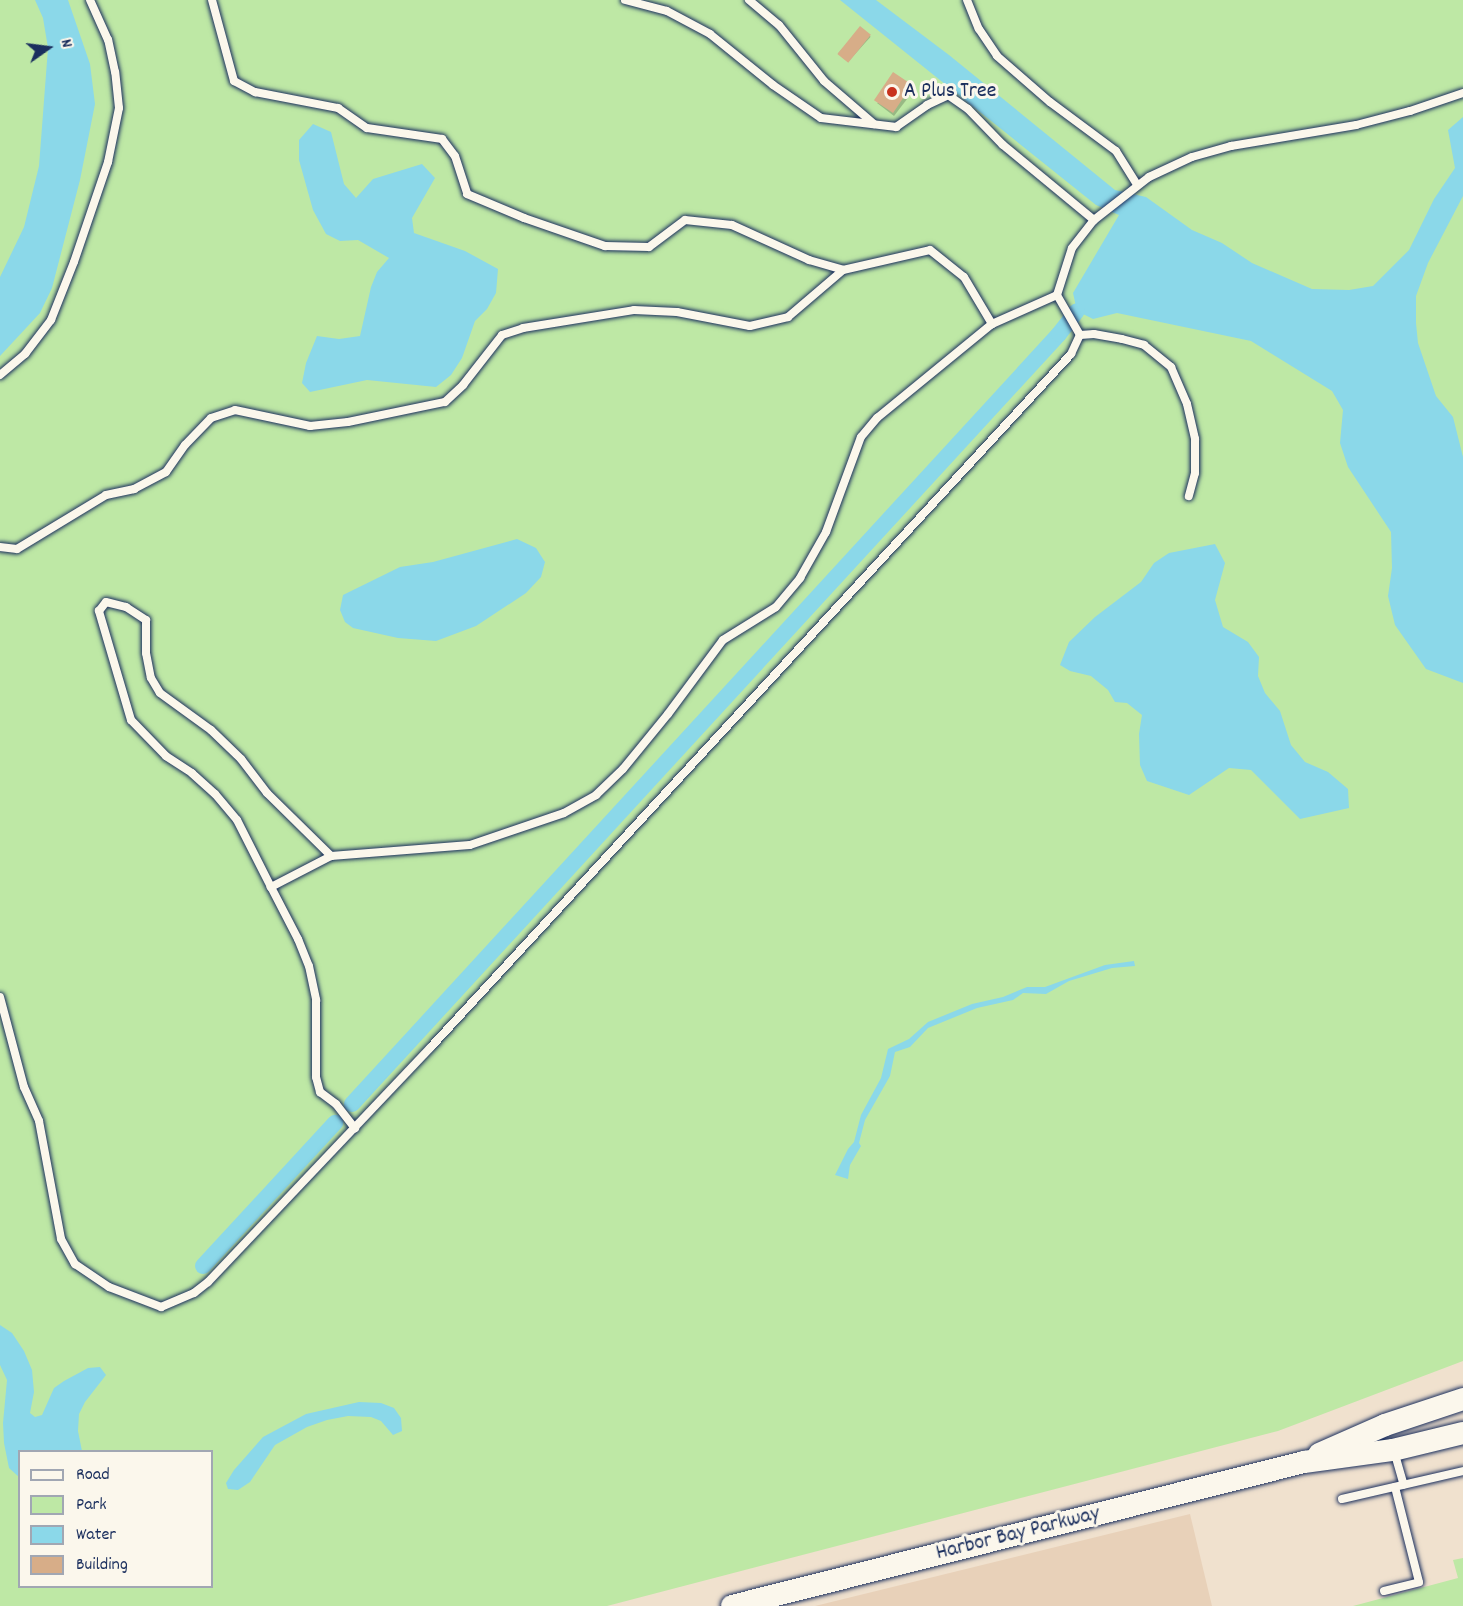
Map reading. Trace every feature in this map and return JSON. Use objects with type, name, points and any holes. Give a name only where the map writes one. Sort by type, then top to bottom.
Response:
[{"type":"main road","name":"Harbor Bay Parkway","points":[[1304,1462],[1385,1425],[1463,1399]]},
{"type":"main road","name":"Harbor Bay Parkway","points":[[732,1606],[1304,1462],[1393,1450],[1463,1433]]},
{"type":"lane","points":[[0,375],[25,354],[51,320],[74,262],[108,162],[119,108],[115,72],[108,40],[90,0]]},
{"type":"lane","points":[[212,0],[234,81],[255,92],[338,108],[367,128],[442,139],[455,156],[467,194],[514,214],[604,246],[649,247],[685,220],[732,225],[809,260],[843,270]]},
{"type":"lane","points":[[625,0],[667,11],[710,34],[773,85],[821,118],[896,127],[927,105],[948,95],[968,109],[1002,145],[1094,220]]},
{"type":"lane","points":[[748,0],[779,26],[824,81],[875,125]]},
{"type":"lane","points":[[967,0],[979,29],[997,56],[1050,102],[1116,151],[1137,185]]},
{"type":"lane","points":[[1080,335],[1057,295],[1072,248],[1094,220],[1137,185],[1192,157],[1231,146],[1356,125],[1410,111],[1463,93]]},
{"type":"lane","points":[[0,547],[17,549],[106,495],[134,489],[166,472],[184,445],[211,418],[235,410],[310,426],[348,422],[445,402],[463,385],[502,335],[523,328],[634,310],[688,313],[750,326],[788,317],[843,270],[930,250],[964,277],[992,324]]},
{"type":"lane","points":[[271,887],[331,856],[470,845],[564,813],[596,795],[622,769],[668,714],[723,640],[776,607],[800,578],[826,532],[861,436],[877,418],[992,324],[1057,295]]},
{"type":"lane","points":[[1080,335],[1113,337],[1144,345],[1171,367],[1187,404],[1195,439],[1195,473],[1189,496]]},
{"type":"lane","points":[[0,997],[24,1087],[39,1121],[61,1239],[75,1264],[109,1287],[161,1307],[194,1293],[208,1282],[355,1128],[1071,354],[1080,335]]},
{"type":"lane","points":[[331,856],[267,793],[241,759],[211,730],[160,693],[151,678],[147,661],[146,620],[126,607],[106,602],[99,611],[130,720],[166,756],[192,773],[215,794],[237,820],[298,939],[309,966],[316,1000],[316,1077],[320,1092],[336,1104],[355,1128]]},
{"type":"lane","points":[[1384,1591],[1419,1582],[1393,1450]]},
{"type":"lane","points":[[1342,1499],[1463,1471]]},
{"type":"shaded area","points":[[1190,1514],[1212,1606],[815,1606]]},
{"type":"green space","points":[[0,0],[1463,0],[1463,1361],[1278,1431],[607,1606],[0,1606]]},
{"type":"green space","points":[[1463,1558],[1463,1606],[1353,1606],[1458,1578],[1453,1560]]},
{"type":"water","points":[[35,0],[68,0],[90,64],[95,104],[80,180],[52,288],[40,313],[0,356],[0,277],[24,227],[39,166],[48,48],[43,18]]},
{"type":"water","points":[[840,0],[876,0],[949,55],[1115,190],[1146,197],[1192,230],[1222,243],[1252,263],[1312,289],[1349,290],[1373,286],[1409,250],[1434,199],[1455,168],[1448,130],[1463,117],[1463,196],[1428,263],[1416,296],[1416,323],[1418,343],[1436,396],[1453,417],[1463,457],[1463,683],[1426,669],[1395,625],[1388,596],[1392,568],[1391,532],[1348,467],[1340,443],[1343,410],[1332,391],[1251,341],[1117,313],[1093,319],[1077,311],[1073,293],[1119,215],[1096,205]]},
{"type":"water","points":[[313,124],[331,132],[344,184],[356,198],[373,179],[422,164],[435,178],[412,218],[414,233],[465,251],[498,269],[496,293],[487,309],[475,321],[462,358],[451,375],[436,387],[367,380],[310,392],[302,383],[306,363],[317,336],[339,339],[360,336],[371,287],[377,272],[389,258],[358,240],[340,241],[326,234],[313,210],[299,160],[299,140]]},
{"type":"water","points":[[517,539],[536,548],[545,562],[541,577],[526,593],[476,626],[436,641],[398,638],[353,628],[345,622],[340,610],[343,595],[400,567],[433,562]]},
{"type":"water","points":[[1215,544],[1225,563],[1215,600],[1223,627],[1248,642],[1259,657],[1258,676],[1265,693],[1280,711],[1291,745],[1305,762],[1328,772],[1348,789],[1349,808],[1300,819],[1251,770],[1229,768],[1189,795],[1147,781],[1140,765],[1139,734],[1142,715],[1127,703],[1115,702],[1108,690],[1091,676],[1070,671],[1060,665],[1069,642],[1095,617],[1141,582],[1154,563],[1169,553]]},
{"type":"water","points":[[1134,961],[1135,966],[1112,968],[1069,981],[1046,994],[1023,993],[1013,1000],[977,1008],[928,1028],[910,1047],[895,1052],[890,1076],[865,1120],[859,1143],[861,1146],[850,1165],[848,1179],[835,1175],[854,1142],[861,1115],[881,1078],[888,1049],[909,1039],[928,1022],[972,1004],[1003,997],[1027,987],[1045,987],[1105,965]]},
{"type":"water","points":[[0,1325],[12,1333],[24,1351],[32,1370],[34,1392],[30,1413],[35,1417],[42,1415],[54,1388],[88,1368],[100,1367],[106,1375],[85,1402],[79,1414],[78,1431],[82,1450],[18,1450],[18,1476],[9,1468],[3,1423],[7,1380],[0,1365]]},
{"type":"water","points":[[359,1402],[381,1403],[394,1408],[401,1418],[402,1431],[393,1435],[381,1421],[371,1417],[348,1416],[327,1420],[307,1427],[275,1445],[250,1482],[238,1490],[228,1489],[226,1483],[234,1470],[263,1437],[306,1414]]},
{"type":"building","points":[[860,26],[871,35],[848,63],[837,54]]},
{"type":"building","name":"A Plus Tree","points":[[893,72],[912,85],[893,113],[874,100]]},
{"type":"waterway","points":[[352,1104],[1059,334],[1077,311]]},
{"type":"waterway","points":[[203,1266],[335,1123]]},
{"type":"place","name":"A Plus Tree","points":[[892,92]]}]
